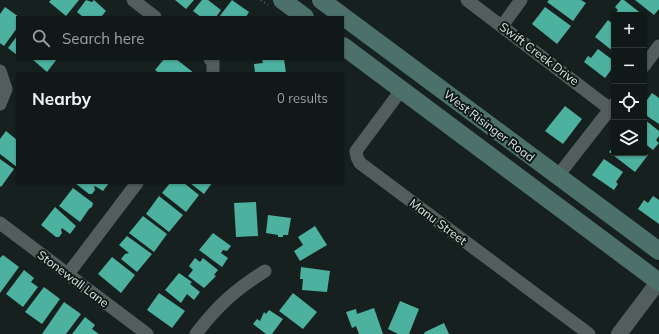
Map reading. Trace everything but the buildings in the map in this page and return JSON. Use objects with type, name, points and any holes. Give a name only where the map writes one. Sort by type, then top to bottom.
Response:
[{"type":"main road","points":[[282,0],[304,16]]},
{"type":"main road","name":"West Risinger Road","points":[[321,0],[342,16]]},
{"type":"main road","name":"West Risinger Road","points":[[344,17],[557,177],[659,251]]},
{"type":"main road","name":"West Risinger Road","points":[[344,47],[659,282]]},
{"type":"street","points":[[133,0],[154,16]]},
{"type":"street","name":"Swift Creek Drive","points":[[467,0],[611,105]]},
{"type":"street","points":[[502,26],[521,0]]},
{"type":"street","points":[[647,62],[659,46]]},
{"type":"street","points":[[212,60],[213,61],[213,72]]},
{"type":"street","points":[[0,71],[6,88],[0,104]]},
{"type":"street","name":"Manu Street","points":[[402,90],[356,151],[360,163],[589,334]]},
{"type":"street","points":[[557,177],[611,107]]},
{"type":"street","points":[[68,274],[136,184]]},
{"type":"street","name":"Stonewall Lane","points":[[0,223],[147,334]]},
{"type":"street","points":[[196,334],[212,313],[239,288],[265,271]]},
{"type":"street","points":[[619,334],[659,282]]}]
